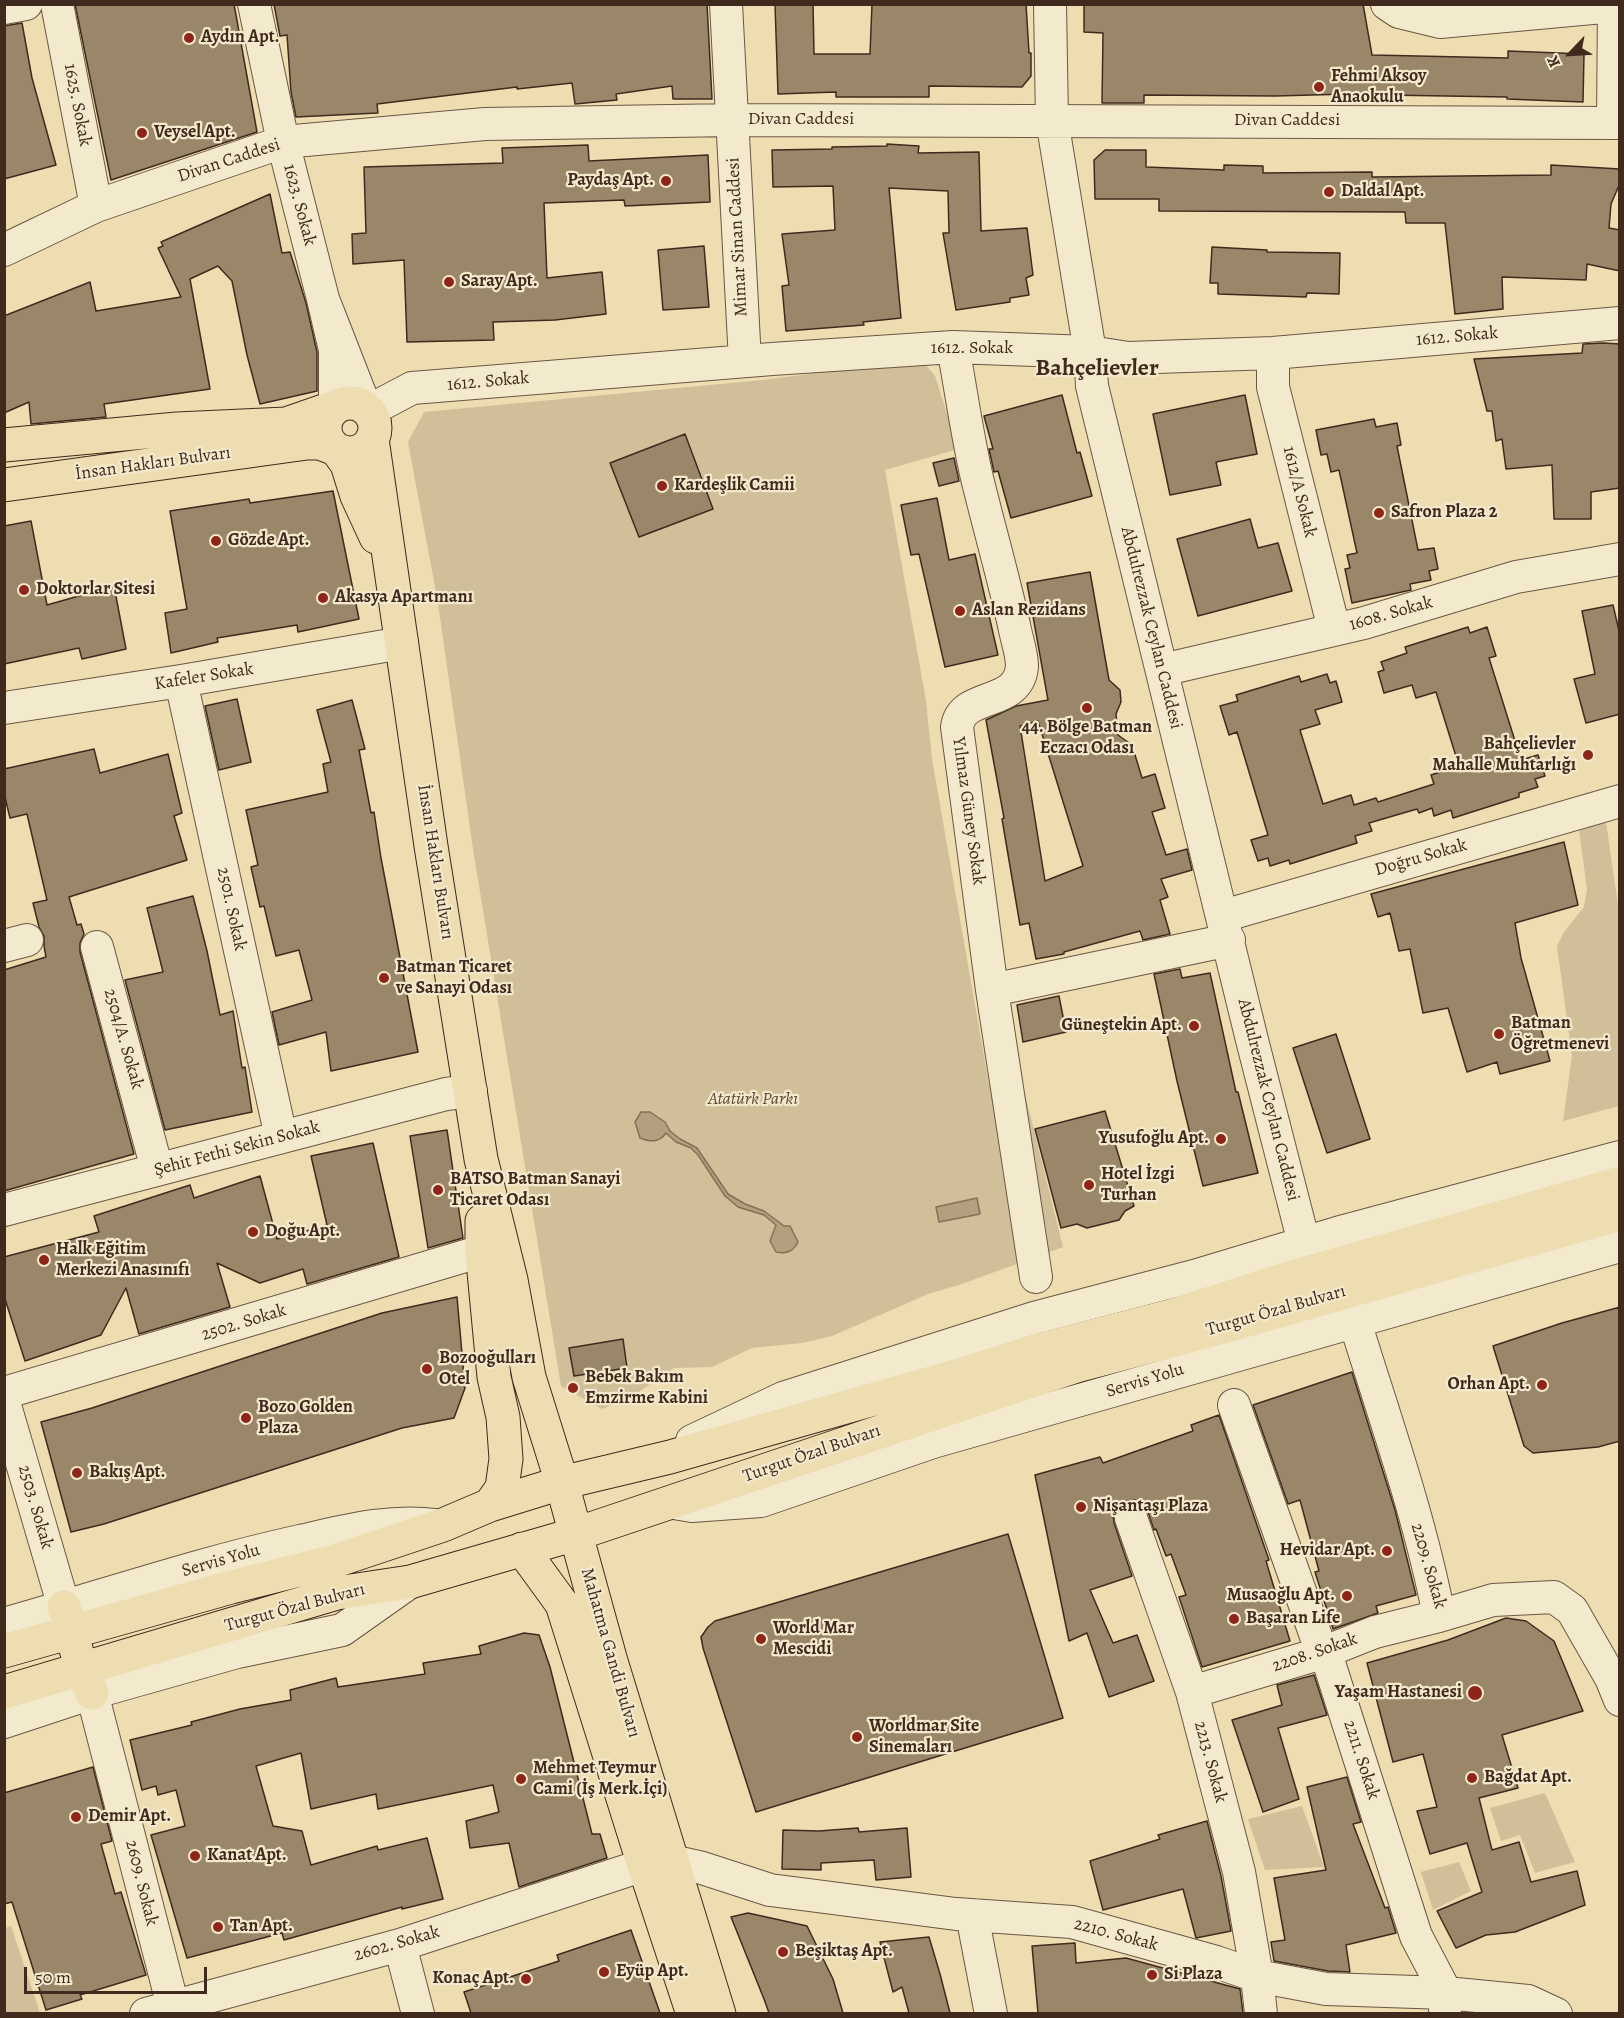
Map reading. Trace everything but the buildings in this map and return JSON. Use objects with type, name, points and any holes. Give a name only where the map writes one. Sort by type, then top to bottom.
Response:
[{"type":"main road","points":[[358,418],[329,412],[324,428],[326,436],[347,464],[357,496],[390,565]]},
{"type":"main road","name":"İnsan Hakları Bulvarı","points":[[4,445],[177,429],[358,418],[390,565],[431,846],[481,1159]]},
{"type":"main road","name":"İnsan Hakları Bulvarı","points":[[4,485],[307,442],[320,442],[336,449]]},
{"type":"main road","points":[[481,1159],[482,1251],[494,1377],[503,1416],[506,1459],[502,1488],[490,1505]]},
{"type":"main road","name":"Mahatma Gandi Bulvarı","points":[[481,1159],[511,1280],[529,1377],[592,1594],[693,2013]]},
{"type":"main road","name":"Turgut Özal Bulvarı","points":[[4,1651],[64,1606],[231,1587],[335,1562],[443,1526],[490,1505],[561,1482],[670,1457],[1039,1350],[1174,1315],[1292,1277],[1620,1183]]},
{"type":"main road","name":"Turgut Özal Bulvarı","points":[[4,1692],[87,1681],[337,1593],[410,1582],[576,1534],[1076,1366],[1620,1215]]},
{"type":"main road","points":[[592,1594],[601,1550],[625,1516]]},
{"type":"main road","name":"Mahatma Gandi Bulvarı","points":[[522,1549],[562,1604],[658,1863],[719,2013]]},
{"type":"main road","points":[[64,1606],[87,1681]]},
{"type":"street","points":[[4,8],[26,4]]},
{"type":"street","name":"1625. Sokak","points":[[57,4],[96,206]]},
{"type":"street","name":"1623. Sokak","points":[[254,4],[283,142],[324,298],[335,350],[358,418]]},
{"type":"street","name":"Mimar Sinan Caddesi","points":[[726,4],[745,361]]},
{"type":"street","name":"Abdulrezzak Ceylan Caddesi","points":[[1050,4],[1052,120],[1090,352],[1092,386],[1304,1243]]},
{"type":"street","points":[[1387,4],[1399,12],[1440,22],[1614,5],[1616,122]]},
{"type":"street","name":"Divan Caddesi","points":[[4,250],[96,206],[283,142],[485,124],[732,120],[1616,122]]},
{"type":"street","name":"1612. Sokak","points":[[358,418],[412,388],[745,361],[954,347],[1090,352],[1128,358],[1273,353],[1620,323]]},
{"type":"street","name":"Yılmaz Güney Sokak","points":[[954,347],[976,476],[1006,591],[1022,664],[1014,688],[966,711],[957,722],[957,727],[992,990],[1036,1277]]},
{"type":"street","name":"1612/A Sokak","points":[[1273,353],[1273,387],[1334,629]]},
{"type":"street","name":"1608. Sokak","points":[[1162,670],[1364,622],[1516,577],[1620,559]]},
{"type":"street","name":"Kafeler Sokak","points":[[4,708],[181,681],[402,643]]},
{"type":"street","name":"2501. Sokak","points":[[181,681],[281,1137]]},
{"type":"street","name":"Doğru Sokak","points":[[992,990],[1226,928],[1620,801]]},
{"type":"street","name":"2504/A. Sokak","points":[[97,947],[157,1170]]},
{"type":"street","name":"Şehit Fethi Sekin Sokak","points":[[4,1210],[446,1094],[471,1091]]},
{"type":"street","points":[[670,1457],[688,1443],[783,1398],[1034,1318],[1194,1276],[1304,1243],[1620,1157]]},
{"type":"street","name":"Servis Yolu","points":[[671,1502],[692,1506],[761,1501],[933,1442],[1620,1246]]},
{"type":"street","name":"2502. Sokak","points":[[4,1393],[482,1251]]},
{"type":"street","name":"2209. Sokak","points":[[1355,1322],[1432,1580],[1439,1616],[1493,1600],[1554,1597],[1572,1610],[1611,1678],[1620,1700]]},
{"type":"street","name":"2503. Sokak","points":[[4,1402],[64,1606]]},
{"type":"street","name":"2211. Sokak","points":[[1234,1405],[1322,1653],[1330,1666],[1416,1936],[1446,2003]]},
{"type":"street","name":"2213. Sokak","points":[[1131,1518],[1192,1692],[1239,1872],[1261,2013]]},
{"type":"street","points":[[4,1624],[64,1606]]},
{"type":"street","name":"2208. Sokak","points":[[1192,1692],[1322,1653],[1375,1632],[1439,1616]]},
{"type":"street","points":[[4,1722],[87,1681]]},
{"type":"street","name":"2609. Sokak","points":[[87,1681],[109,1752],[164,2011]]},
{"type":"street","name":"2210. Sokak","points":[[658,1863],[699,1867],[770,1890],[972,1916],[1072,1922],[1216,1962],[1257,1976],[1326,1989],[1446,2003],[1528,2001],[1556,2013]]},
{"type":"street","name":"2602. Sokak","points":[[164,2011],[400,1945],[658,1863]]},
{"type":"street","points":[[972,1916],[991,2013]]},
{"type":"street","points":[[400,1945],[418,2013]]},
{"type":"green space","name":"Atatürk Parkı","points":[[921,359],[935,376],[958,449],[885,470],[926,701],[932,759],[989,1085],[1021,1078],[1063,1247],[928,1294],[832,1336],[802,1343],[752,1348],[712,1367],[674,1368],[630,1398],[602,1409],[561,1386],[473,849],[438,603],[408,442],[424,412],[763,380]]},
{"type":"green space","points":[[1606,822],[1619,912],[1619,1106],[1563,1121],[1572,1056],[1557,946],[1564,932],[1584,907],[1587,889],[1579,830]]},
{"type":"green space","points":[[1545,1793],[1575,1862],[1535,1873],[1520,1835],[1501,1841],[1490,1808]]},
{"type":"green space","points":[[1302,1806],[1324,1867],[1265,1870],[1248,1819]]},
{"type":"green space","points":[[1459,1862],[1471,1891],[1433,1910],[1421,1872]]},
{"type":"green space","points":[[11,1926],[40,2013],[5,2013],[5,1928]]},
{"type":"shaded area","points":[[641,1112],[650,1112],[665,1122],[670,1131],[680,1139],[697,1148],[728,1194],[764,1211],[784,1226],[790,1226],[798,1242],[794,1248],[786,1252],[776,1252],[770,1241],[776,1225],[764,1215],[738,1207],[725,1196],[691,1148],[676,1142],[666,1133],[654,1141],[640,1138],[635,1122]]},
{"type":"shaded area","points":[[977,1198],[980,1214],[939,1222],[936,1207]]},
{"type":"place","name":"Aydın Apt.","points":[[189,38]]},
{"type":"place","name":"Fehmi Aksoy Anaokulu","points":[[1319,87]]},
{"type":"place","name":"Veysel Apt.","points":[[142,133]]},
{"type":"place","name":"Paydaş Apt.","points":[[666,181]]},
{"type":"place","name":"Daldal Apt.","points":[[1329,192]]},
{"type":"place","name":"Saray Apt.","points":[[449,282]]},
{"type":"place","name":"Kardeşlik Camii","points":[[662,486]]},
{"type":"place","name":"Safron Plaza 2","points":[[1379,513]]},
{"type":"place","name":"Gözde Apt.","points":[[216,541]]},
{"type":"place","name":"Doktorlar Sitesi","points":[[24,590]]},
{"type":"place","name":"Akasya Apartmanı","points":[[323,598]]},
{"type":"place","name":"Aslan Rezidans","points":[[960,611]]},
{"type":"place","name":"44. Bölge Batman Eczacı Odası","points":[[1087,708]]},
{"type":"place","name":"Bahçelievler Mahalle Muhtarlığı","points":[[1588,755]]},
{"type":"place","name":"Batman Ticaret ve Sanayi Odası","points":[[384,978]]},
{"type":"place","name":"Güneştekin Apt.","points":[[1194,1026]]},
{"type":"place","name":"Batman Öğretmenevi","points":[[1499,1034]]},
{"type":"place","name":"Yusufoğlu Apt.","points":[[1221,1139]]},
{"type":"place","name":"Hotel İzgi Turhan","points":[[1089,1185]]},
{"type":"place","name":"BATSO Batman Sanayi Ticaret Odası","points":[[438,1190]]},
{"type":"place","name":"Doğu Apt.","points":[[253,1232]]},
{"type":"place","name":"Halk Eğitim Merkezi Anasınıfı","points":[[44,1260]]},
{"type":"place","name":"Bozooğulları Otel","points":[[427,1369]]},
{"type":"place","name":"Orhan Apt.","points":[[1542,1385]]},
{"type":"place","name":"Bebek Bakım Emzirme Kabini","points":[[573,1388]]},
{"type":"place","name":"Bozo Golden Plaza","points":[[246,1418]]},
{"type":"place","name":"Bakış Apt.","points":[[77,1473]]},
{"type":"place","name":"Nişantaşı Plaza","points":[[1081,1507]]},
{"type":"place","name":"Hevidar Apt.","points":[[1387,1551]]},
{"type":"place","name":"Musaoğlu Apt.","points":[[1347,1596]]},
{"type":"place","name":"Başaran Life","points":[[1234,1619]]},
{"type":"place","name":"World Mar Mescidi","points":[[761,1639]]},
{"type":"place","name":"Yaşam Hastanesi","points":[[1475,1693]]},
{"type":"place","name":"Worldmar Site Sinemaları","points":[[857,1737]]},
{"type":"place","name":"Bağdat Apt.","points":[[1472,1778]]},
{"type":"place","name":"Mehmet Teymur Cami (İş Merk.İçi)","points":[[521,1779]]},
{"type":"place","name":"Demir Apt.","points":[[76,1817]]},
{"type":"place","name":"Kanat Apt.","points":[[195,1856]]},
{"type":"place","name":"Tan Apt.","points":[[218,1927]]},
{"type":"place","name":"Beşiktaş Apt.","points":[[783,1952]]},
{"type":"place","name":"Eyüp Apt.","points":[[604,1972]]},
{"type":"place","name":"Si Plaza","points":[[1152,1975]]},
{"type":"place","name":"Konaç Apt.","points":[[526,1979]]},
{"type":"district","name":"Bahçelievler","points":[[1097,369]]}]
